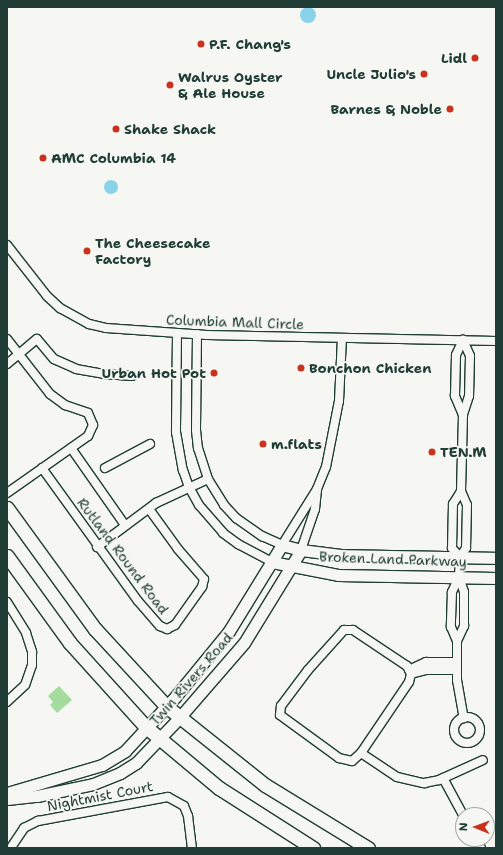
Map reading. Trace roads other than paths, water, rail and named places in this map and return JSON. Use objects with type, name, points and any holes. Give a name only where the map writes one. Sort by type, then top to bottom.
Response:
[{"type":"main road","points":[[7,508],[95,629],[166,706],[179,718],[265,785],[368,848]]},
{"type":"main road","points":[[7,556],[70,643],[146,727],[236,800],[313,848]]},
{"type":"street","name":"Columbia Mall Circle","points":[[7,245],[47,296],[72,316],[89,324],[106,328],[197,334],[496,341]]},
{"type":"street","name":"Broken Land Parkway","points":[[177,333],[176,432],[183,470],[199,505],[223,533],[238,544],[272,562],[291,568],[338,574],[496,578]]},
{"type":"street","name":"Broken Land Parkway","points":[[197,334],[196,430],[198,448],[208,479],[215,493],[236,518],[262,536],[282,545],[301,550],[355,556],[496,558]]},
{"type":"street","name":"Twin Rivers Road","points":[[7,799],[37,796],[106,780],[136,763],[179,718],[244,642],[301,550],[315,509],[317,489],[334,437],[339,400],[342,338]]},
{"type":"street","points":[[7,339],[50,394],[65,405],[83,410],[91,417],[92,431],[71,448],[7,493]]},
{"type":"street","points":[[7,364],[38,339],[54,359],[76,369],[104,374],[132,376]]},
{"type":"street","points":[[462,415],[455,396],[456,355],[463,340]]},
{"type":"street","points":[[463,340],[470,356],[469,396],[462,415],[461,491],[467,505],[466,548],[460,557],[459,577],[464,592],[464,626],[457,641],[456,663],[464,718]]},
{"type":"street","points":[[105,468],[150,444]]},
{"type":"street","points":[[71,448],[125,525]]},
{"type":"street","name":"Rutland Round Road","points":[[42,468],[96,547],[160,626],[167,629],[175,625],[202,586],[204,579],[178,549],[149,508]]},
{"type":"street","points":[[96,547],[149,508],[208,479]]},
{"type":"street","name":"Twin Rivers Road","points":[[7,793],[113,761],[166,706],[228,631],[317,489]]},
{"type":"street","points":[[460,557],[452,548],[452,540],[453,504],[461,491]]},
{"type":"street","points":[[457,641],[451,627],[452,592],[459,577]]},
{"type":"street","points":[[7,602],[26,633],[32,658],[25,685],[7,702]]},
{"type":"street","points":[[456,663],[410,672],[353,630],[344,630],[308,670],[281,706],[280,716],[282,720],[339,758],[352,760],[361,753],[409,682],[410,672],[429,658],[456,663]]},
{"type":"street","points":[[361,753],[406,781],[424,783],[443,778],[483,760]]},
{"type":"street","points":[[443,778],[459,807]]},
{"type":"street","name":"Nightmist Court","points":[[11,846],[24,828],[38,821],[168,797],[184,806],[188,816],[192,848]]},
{"type":"water","points":[[308,7],[315,12],[316,15],[311,22],[308,23],[301,18],[300,15],[305,8]]},
{"type":"water","points":[[111,180],[116,182],[118,187],[116,192],[111,194],[106,192],[104,187],[106,182]]},
{"type":"place","name":"P.F. Chang's","points":[[201,44]]},
{"type":"place","name":"Lidl","points":[[475,58]]},
{"type":"place","name":"Uncle Julio's","points":[[424,74]]},
{"type":"place","name":"Walrus Oyster & Ale House","points":[[170,85]]},
{"type":"place","name":"Barnes & Noble","points":[[450,109]]},
{"type":"place","name":"Shake Shack","points":[[116,129]]},
{"type":"place","name":"AMC Columbia 14","points":[[43,158]]},
{"type":"place","name":"The Cheesecake Factory","points":[[87,251]]},
{"type":"place","name":"Bonchon Chicken","points":[[301,368]]},
{"type":"place","name":"Urban Hot Pot","points":[[214,373]]},
{"type":"place","name":"m.flats","points":[[263,444]]},
{"type":"place","name":"TEN.M","points":[[432,452]]}]
